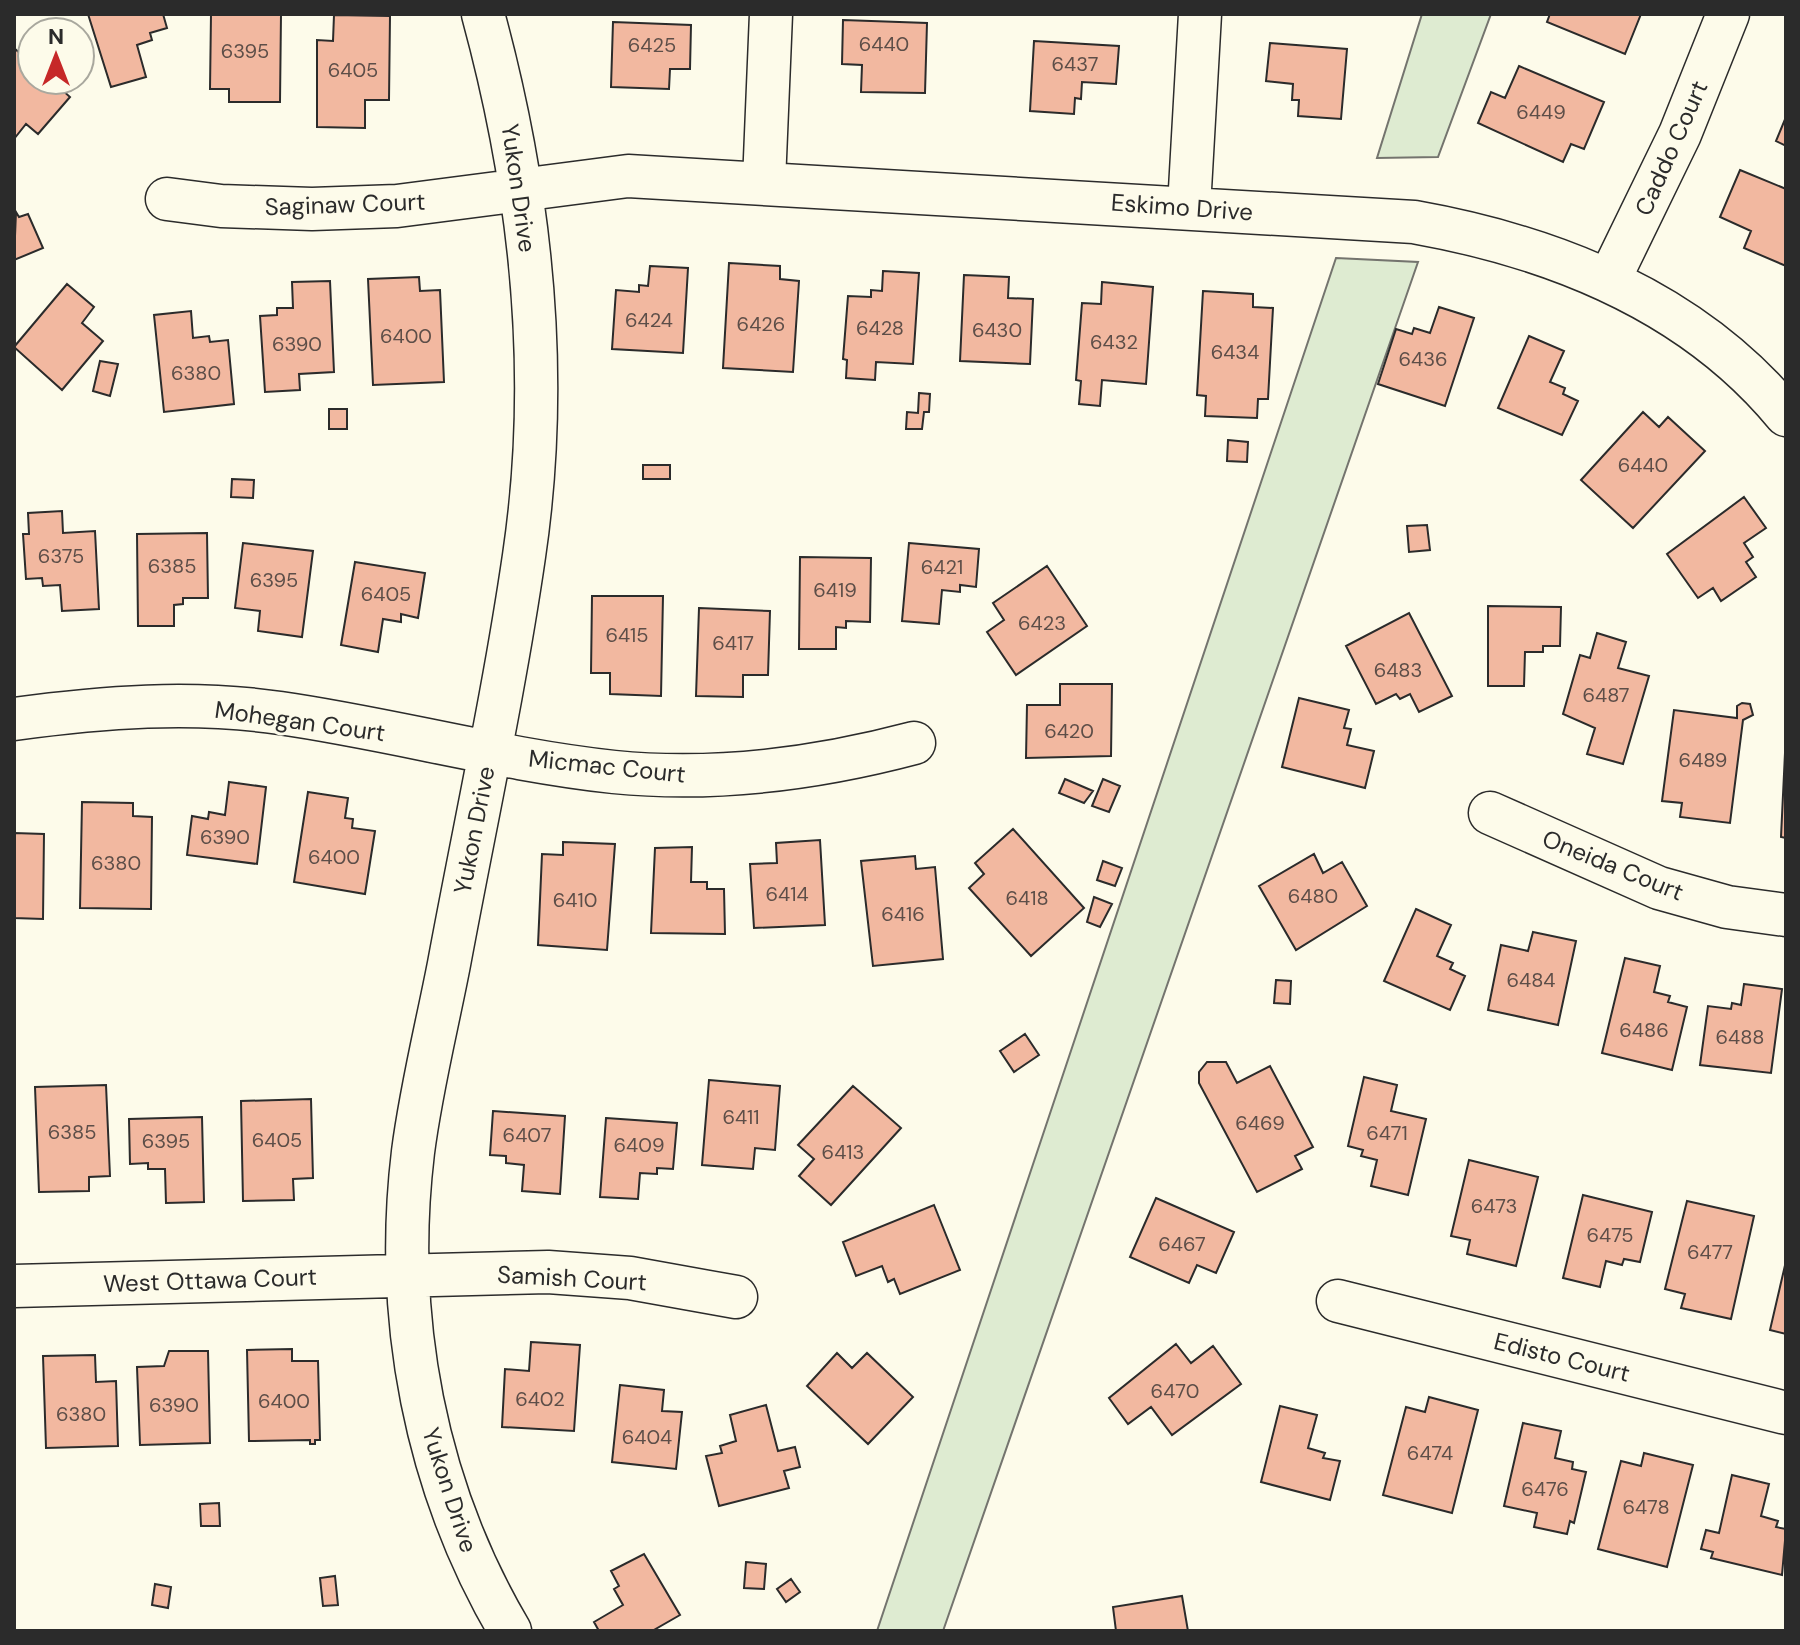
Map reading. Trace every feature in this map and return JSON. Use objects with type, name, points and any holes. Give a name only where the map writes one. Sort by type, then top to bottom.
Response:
[{"type":"street","name":"Yukon Drive","points":[[483,14],[504,90],[523,190],[536,319],[535,443],[525,554],[413,1150],[407,1274],[414,1359],[431,1444],[456,1520],[487,1592],[510,1631]]},
{"type":"street","points":[[764,182],[771,14]]},
{"type":"street","points":[[1189,207],[1200,14]]},
{"type":"street","name":"Caddo Court","points":[[1609,280],[1680,134],[1728,14]]},
{"type":"street","name":"Eskimo Drive","points":[[523,190],[628,176],[1414,222],[1486,235],[1554,256],[1609,280],[1673,316],[1731,360],[1786,415]]},
{"type":"street","name":"Saginaw Court","points":[[167,199],[221,206],[312,209],[397,206],[523,190]]},
{"type":"street","name":"Mohegan Court","points":[[14,719],[99,707],[192,705],[279,713],[489,752]]},
{"type":"street","name":"Micmac Court","points":[[489,752],[614,772],[701,775],[781,771],[866,756],[914,743]]},
{"type":"street","name":"Oneida Court","points":[[1490,813],[1659,888],[1727,907],[1786,915]]},
{"type":"street","name":"Samish Court","points":[[407,1274],[548,1272],[630,1278],[736,1297]]},
{"type":"street","name":"West Ottawa Court","points":[[14,1286],[407,1274]]},
{"type":"street","name":"Edisto Court","points":[[1338,1301],[1786,1413]]},
{"type":"green space","points":[[1422,14],[1491,14],[1438,157],[1377,158]]},
{"type":"green space","points":[[1336,258],[1418,262],[943,1631],[877,1631]]},
{"type":"building","points":[[163,14],[167,28],[150,33],[152,40],[137,45],[146,77],[111,87],[96,39],[96,16],[89,16]]},
{"type":"building","points":[[211,14],[281,14],[280,102],[229,102],[229,89],[210,89]]},
{"type":"building","points":[[1550,14],[1641,14],[1625,54],[1547,22]]},
{"type":"building","points":[[334,15],[390,16],[389,100],[365,100],[365,128],[317,127],[317,40],[333,41]]},
{"type":"building","points":[[843,20],[927,23],[925,93],[861,92],[862,65],[842,64]]},
{"type":"building","points":[[613,22],[691,25],[690,69],[670,69],[669,89],[611,87]]},
{"type":"building","points":[[1034,41],[1119,46],[1116,84],[1082,82],[1081,99],[1075,98],[1074,114],[1030,111]]},
{"type":"building","points":[[1270,43],[1347,49],[1341,119],[1298,116],[1299,100],[1292,100],[1293,84],[1266,81]]},
{"type":"building","points":[[14,48],[16,96],[70,97],[38,134],[26,124],[14,139]]},
{"type":"building","points":[[1519,66],[1604,102],[1584,149],[1571,144],[1563,162],[1478,123],[1491,92],[1505,98]]},
{"type":"building","points":[[1786,117],[1786,146],[1776,141]]},
{"type":"building","points":[[1740,170],[1786,189],[1786,266],[1744,248],[1751,231],[1720,217]]},
{"type":"building","points":[[16,212],[19,217],[28,214],[43,248],[14,260]]},
{"type":"building","points":[[729,263],[780,266],[780,279],[799,281],[793,372],[723,368]]},
{"type":"building","points":[[650,266],[688,268],[683,353],[612,349],[616,290],[639,292],[639,285],[648,286]]},
{"type":"building","points":[[883,271],[919,273],[913,364],[876,362],[875,380],[846,378],[847,360],[843,359],[848,296],[871,297],[871,290],[882,291]]},
{"type":"building","points":[[964,275],[1009,277],[1008,298],[1033,299],[1030,364],[960,361]]},
{"type":"building","points":[[419,277],[420,291],[440,290],[444,382],[373,385],[368,279]]},
{"type":"building","points":[[330,281],[334,372],[299,374],[300,390],[265,392],[260,316],[277,315],[277,308],[293,308],[292,282]]},
{"type":"building","points":[[1102,282],[1153,287],[1146,384],[1102,380],[1100,406],[1079,404],[1081,381],[1076,380],[1082,303],[1101,304]]},
{"type":"building","points":[[67,284],[94,307],[82,323],[103,341],[62,390],[14,347]]},
{"type":"building","points":[[1203,291],[1253,294],[1253,307],[1273,308],[1268,399],[1258,399],[1257,418],[1205,416],[1206,396],[1197,395]]},
{"type":"building","points":[[1439,307],[1474,318],[1445,406],[1378,384],[1396,329],[1412,334],[1414,328],[1430,333]]},
{"type":"building","points":[[191,311],[193,338],[209,336],[210,342],[228,340],[234,404],[164,412],[154,315]]},
{"type":"building","points":[[1529,336],[1564,351],[1550,382],[1565,388],[1563,394],[1578,401],[1562,435],[1498,408]]},
{"type":"building","points":[[100,361],[118,364],[110,396],[93,391]]},
{"type":"building","points":[[919,393],[930,394],[929,412],[924,412],[922,429],[906,429],[907,412],[918,413]]},
{"type":"building","points":[[329,409],[347,409],[347,429],[329,429]]},
{"type":"building","points":[[1643,412],[1659,427],[1668,417],[1705,451],[1633,528],[1581,480]]},
{"type":"building","points":[[1228,440],[1248,442],[1247,462],[1227,461]]},
{"type":"building","points":[[643,465],[670,465],[670,479],[643,479]]},
{"type":"building","points":[[232,479],[254,480],[253,498],[231,497]]},
{"type":"building","points":[[1744,497],[1766,528],[1744,543],[1753,557],[1746,562],[1756,577],[1721,601],[1713,588],[1698,598],[1667,554]]},
{"type":"building","points":[[62,511],[63,533],[95,531],[99,609],[62,611],[60,585],[43,586],[42,578],[26,579],[23,534],[29,534],[28,513]]},
{"type":"building","points":[[1427,525],[1430,550],[1409,552],[1407,526]]},
{"type":"building","points":[[207,533],[208,598],[183,598],[183,604],[174,605],[174,626],[138,626],[137,534]]},
{"type":"building","points":[[243,543],[313,551],[302,637],[258,631],[260,611],[235,608]]},
{"type":"building","points":[[909,543],[979,549],[976,587],[960,585],[960,592],[942,590],[939,624],[902,621]]},
{"type":"building","points":[[800,557],[871,558],[870,622],[846,621],[846,628],[836,627],[836,649],[799,649]]},
{"type":"building","points":[[355,562],[425,573],[418,618],[401,614],[401,622],[383,619],[378,652],[341,645]]},
{"type":"building","points":[[1047,566],[1087,626],[1016,675],[987,632],[1004,620],[993,603]]},
{"type":"building","points":[[592,596],[663,596],[661,696],[610,694],[610,673],[591,673]]},
{"type":"building","points":[[1488,606],[1561,607],[1560,646],[1543,646],[1543,652],[1525,652],[1524,686],[1488,686]]},
{"type":"building","points":[[699,608],[770,611],[768,675],[743,675],[743,697],[696,696]]},
{"type":"building","points":[[1409,613],[1452,696],[1419,712],[1410,694],[1400,699],[1396,694],[1376,704],[1346,646]]},
{"type":"building","points":[[1597,633],[1626,642],[1618,668],[1649,676],[1623,764],[1587,754],[1595,728],[1563,714],[1580,655],[1590,658]]},
{"type":"building","points":[[1060,684],[1112,684],[1111,756],[1026,758],[1027,705],[1060,705]]},
{"type":"building","points":[[1299,698],[1349,710],[1344,728],[1351,729],[1347,745],[1374,751],[1365,788],[1282,767]]},
{"type":"building","points":[[1750,704],[1753,715],[1743,720],[1730,823],[1680,817],[1682,803],[1662,801],[1674,710],[1737,718],[1737,706]]},
{"type":"building","points":[[1786,753],[1786,838],[1781,837]]},
{"type":"building","points":[[1065,779],[1093,791],[1084,803],[1059,793]]},
{"type":"building","points":[[1103,779],[1120,786],[1109,812],[1092,806]]},
{"type":"building","points":[[229,782],[266,787],[257,864],[187,855],[192,816],[208,819],[209,812],[225,815]]},
{"type":"building","points":[[308,792],[348,798],[345,818],[353,819],[352,828],[375,831],[365,894],[294,882]]},
{"type":"building","points":[[82,802],[133,803],[133,816],[152,817],[151,909],[80,908]]},
{"type":"building","points":[[1013,829],[1084,908],[1031,956],[969,888],[984,874],[975,863]]},
{"type":"building","points":[[14,833],[44,834],[43,919],[14,918]]},
{"type":"building","points":[[820,840],[825,925],[754,928],[750,864],[777,863],[776,843]]},
{"type":"building","points":[[563,842],[615,844],[607,950],[538,945],[542,854],[563,855]]},
{"type":"building","points":[[692,847],[691,882],[707,882],[707,889],[724,889],[725,934],[651,933],[655,848]]},
{"type":"building","points":[[1314,854],[1323,873],[1342,862],[1367,906],[1296,950],[1259,886]]},
{"type":"building","points":[[915,856],[916,869],[935,867],[943,959],[873,966],[861,861]]},
{"type":"building","points":[[1103,861],[1122,868],[1115,886],[1097,880]]},
{"type":"building","points":[[1094,897],[1112,904],[1100,927],[1087,922]]},
{"type":"building","points":[[1416,909],[1451,925],[1437,956],[1453,963],[1450,969],[1465,976],[1450,1010],[1384,981]]},
{"type":"building","points":[[1533,932],[1576,941],[1558,1025],[1488,1010],[1501,945],[1528,951]]},
{"type":"building","points":[[1625,958],[1660,966],[1654,992],[1670,996],[1668,1002],[1687,1007],[1672,1070],[1602,1053]]},
{"type":"building","points":[[1276,980],[1291,981],[1290,1004],[1274,1003]]},
{"type":"building","points":[[1744,984],[1782,989],[1771,1073],[1700,1065],[1708,1006],[1731,1009],[1732,1003],[1741,1005]]},
{"type":"building","points":[[1025,1034],[1039,1055],[1014,1072],[1000,1051]]},
{"type":"building","points":[[1207,1062],[1226,1062],[1237,1083],[1270,1066],[1313,1147],[1295,1156],[1302,1169],[1257,1192],[1199,1083],[1199,1072]]},
{"type":"building","points":[[1364,1077],[1397,1085],[1391,1111],[1426,1119],[1408,1195],[1371,1186],[1377,1160],[1361,1156],[1363,1150],[1348,1146]]},
{"type":"building","points":[[709,1080],[780,1086],[775,1150],[755,1148],[753,1169],[702,1165]]},
{"type":"building","points":[[106,1085],[110,1176],[89,1177],[89,1191],[39,1192],[35,1087]]},
{"type":"building","points":[[853,1086],[901,1128],[831,1205],[799,1176],[814,1159],[798,1145]]},
{"type":"building","points":[[311,1099],[313,1178],[293,1179],[294,1200],[243,1201],[241,1101]]},
{"type":"building","points":[[493,1111],[565,1116],[560,1194],[522,1191],[524,1165],[506,1163],[506,1156],[490,1155]]},
{"type":"building","points":[[202,1117],[204,1202],[166,1203],[165,1169],[148,1169],[148,1163],[130,1164],[129,1119]]},
{"type":"building","points":[[606,1118],[677,1123],[673,1169],[657,1168],[657,1174],[640,1173],[638,1199],[600,1197]]},
{"type":"building","points":[[1469,1160],[1538,1177],[1516,1266],[1467,1254],[1470,1240],[1451,1236]]},
{"type":"building","points":[[1583,1195],[1652,1212],[1640,1262],[1624,1259],[1622,1265],[1606,1261],[1600,1287],[1563,1278]]},
{"type":"building","points":[[1156,1198],[1234,1232],[1216,1273],[1197,1265],[1189,1283],[1130,1257]]},
{"type":"building","points":[[1687,1201],[1754,1216],[1731,1319],[1681,1308],[1685,1294],[1665,1289]]},
{"type":"building","points":[[934,1205],[960,1270],[900,1294],[894,1279],[888,1282],[882,1266],[856,1276],[843,1242]]},
{"type":"building","points":[[1786,1261],[1786,1334],[1770,1330]]},
{"type":"building","points":[[531,1342],[580,1345],[574,1431],[502,1427],[505,1369],[529,1371]]},
{"type":"building","points":[[1176,1344],[1191,1363],[1213,1346],[1241,1384],[1172,1435],[1151,1407],[1128,1424],[1109,1398]]},
{"type":"building","points":[[292,1349],[292,1361],[318,1361],[320,1440],[315,1440],[315,1444],[310,1444],[310,1440],[249,1441],[247,1350]]},
{"type":"building","points":[[169,1351],[208,1351],[210,1443],[140,1445],[137,1367],[164,1366]]},
{"type":"building","points":[[837,1353],[852,1368],[867,1353],[913,1397],[868,1444],[807,1386]]},
{"type":"building","points":[[95,1355],[96,1382],[116,1381],[118,1446],[46,1448],[43,1356]]},
{"type":"building","points":[[620,1385],[664,1390],[662,1411],[682,1412],[676,1469],[612,1462]]},
{"type":"building","points":[[1429,1397],[1478,1410],[1452,1513],[1383,1495],[1406,1407],[1425,1412]]},
{"type":"building","points":[[766,1405],[778,1451],[795,1447],[800,1467],[784,1471],[789,1488],[719,1506],[706,1456],[722,1453],[720,1446],[736,1441],[730,1415]]},
{"type":"building","points":[[1280,1406],[1317,1415],[1308,1448],[1325,1453],[1323,1458],[1340,1461],[1330,1500],[1261,1482]]},
{"type":"building","points":[[1523,1423],[1561,1431],[1555,1458],[1573,1462],[1572,1469],[1586,1472],[1574,1523],[1570,1521],[1567,1534],[1534,1527],[1537,1513],[1504,1506]]},
{"type":"building","points":[[1644,1453],[1693,1465],[1667,1567],[1598,1549],[1621,1461],[1641,1466]]},
{"type":"building","points":[[1732,1475],[1769,1484],[1761,1516],[1778,1521],[1776,1527],[1786,1529],[1782,1575],[1711,1558],[1713,1552],[1701,1549],[1706,1530],[1719,1533]]},
{"type":"building","points":[[219,1503],[220,1526],[201,1526],[200,1504]]},
{"type":"building","points":[[644,1554],[680,1615],[652,1631],[599,1631],[594,1622],[623,1605],[614,1589],[619,1586],[611,1571]]},
{"type":"building","points":[[746,1562],[766,1564],[764,1589],[744,1588]]},
{"type":"building","points":[[335,1576],[338,1605],[323,1606],[320,1578]]},
{"type":"building","points":[[791,1579],[800,1592],[786,1602],[777,1589]]},
{"type":"building","points":[[155,1584],[171,1587],[168,1608],[152,1605]]},
{"type":"building","points":[[1182,1596],[1188,1631],[1116,1631],[1113,1607]]}]
